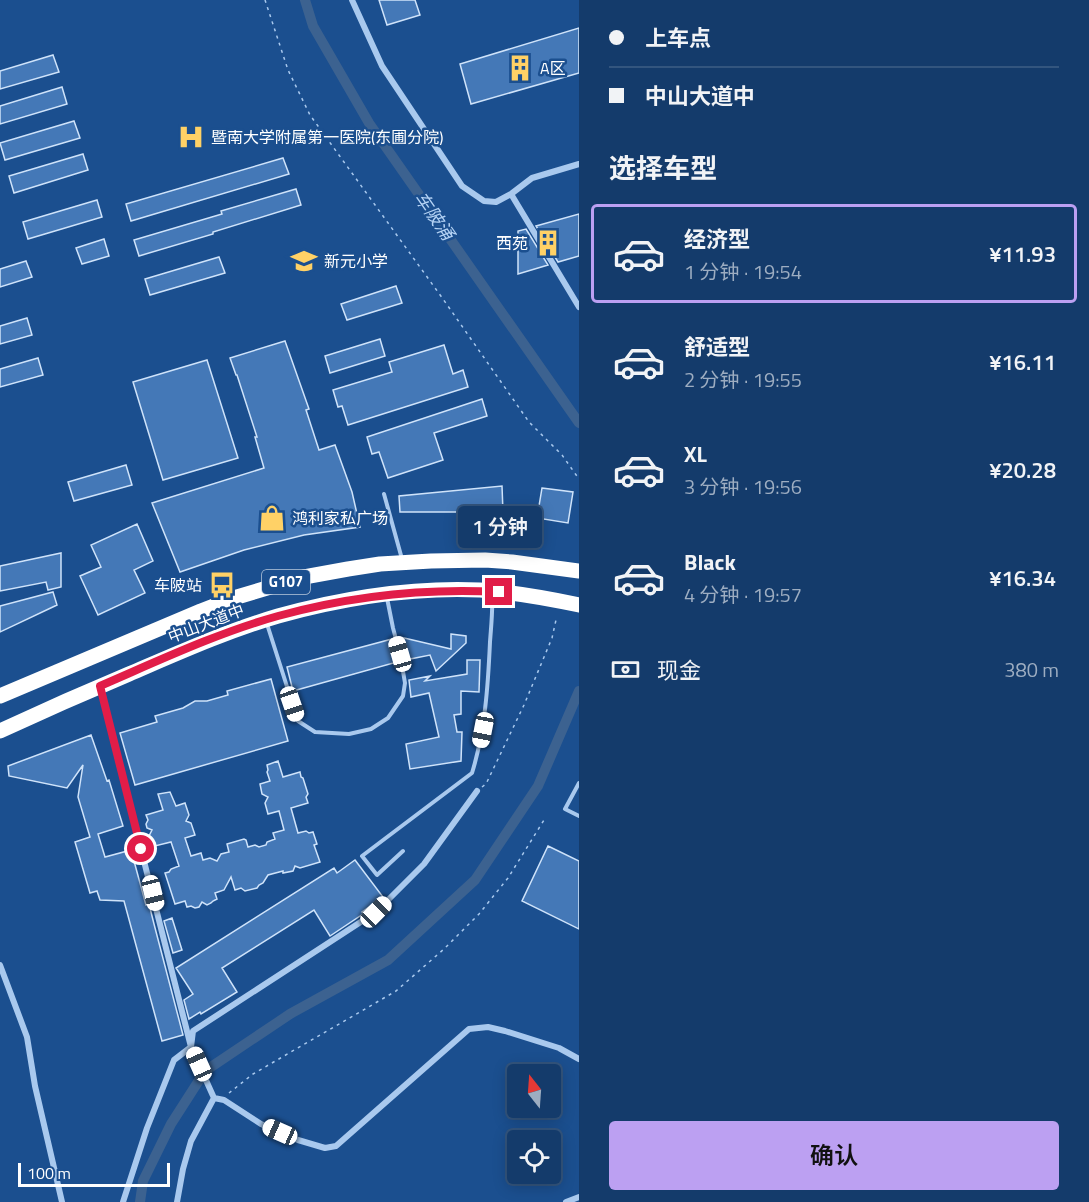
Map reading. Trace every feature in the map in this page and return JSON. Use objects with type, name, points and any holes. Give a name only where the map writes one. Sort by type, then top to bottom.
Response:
[{"type":"highway","name":"中山大道中","points":[[0,696],[143,634],[237,597],[315,575],[403,562],[485,560],[512,561],[579,571]]},
{"type":"highway","name":"中山大道中","points":[[0,730],[235,630],[322,606],[432,590],[521,594],[579,605]]},
{"type":"street","points":[[352,0],[382,66],[462,186],[484,201],[496,202],[532,178],[579,164]]},
{"type":"street","points":[[511,194],[579,307]]},
{"type":"street","points":[[100,686],[191,1047],[214,1098]]},
{"type":"street","points":[[123,1202],[147,1128],[174,1060],[191,1047],[193,1031],[376,912],[424,864],[477,790]]},
{"type":"street","points":[[0,965],[27,1036],[35,1086],[62,1202]]},
{"type":"street","points":[[214,1098],[224,1100],[261,1124],[298,1140],[325,1148],[336,1146],[469,1029],[488,1027],[559,1048],[579,1059]]},
{"type":"street","points":[[177,1202],[191,1141],[214,1098]]},
{"type":"street","points":[[566,1202],[579,1197]]},
{"type":"lane","points":[[384,494],[403,562]]},
{"type":"lane","points":[[403,851],[377,875],[362,856],[472,773],[483,730],[489,667],[491,591]]},
{"type":"lane","points":[[266,620],[298,721],[315,732],[349,734],[371,729],[388,718],[403,696],[405,683],[386,595]]},
{"type":"lane","points":[[579,783],[565,809],[579,816]]},
{"type":"path","points":[[265,0],[288,70],[310,115],[529,423],[562,455],[579,479]]},
{"type":"path","points":[[477,790],[486,784],[501,756],[552,638],[556,620]]},
{"type":"path","points":[[214,1098],[230,1093],[253,1074],[396,991],[444,949],[479,914],[508,878],[544,820]]},
{"type":"building","points":[[379,0],[415,0],[420,15],[387,25]]},
{"type":"building","name":"A区","points":[[579,28],[579,73],[471,104],[460,64]]},
{"type":"building","points":[[53,55],[59,72],[0,89],[0,71]]},
{"type":"building","points":[[62,87],[67,104],[0,124],[0,106]]},
{"type":"building","points":[[74,121],[80,138],[5,160],[0,143]]},
{"type":"building","points":[[83,154],[88,170],[14,193],[9,176]]},
{"type":"building","points":[[283,158],[289,174],[131,221],[126,204]]},
{"type":"building","points":[[296,189],[301,205],[139,256],[134,240]]},
{"type":"building","points":[[97,200],[102,217],[28,239],[23,222]]},
{"type":"building","points":[[579,214],[579,256],[558,262],[536,226]]},
{"type":"building","points":[[526,229],[548,265],[518,274],[518,231]]},
{"type":"building","points":[[104,239],[109,256],[82,264],[76,248]]},
{"type":"building","points":[[219,257],[225,273],[150,295],[145,279]]},
{"type":"building","points":[[26,261],[32,277],[0,287],[0,269]]},
{"type":"building","points":[[396,286],[402,303],[347,320],[341,304]]},
{"type":"building","points":[[27,318],[32,335],[0,344],[0,326]]},
{"type":"building","points":[[380,339],[385,356],[330,373],[325,356]]},
{"type":"building","points":[[285,341],[309,409],[306,410],[319,450],[335,445],[352,492],[360,527],[304,535],[244,550],[180,572],[152,503],[264,468],[255,437],[257,437],[230,358]]},
{"type":"building","points":[[444,345],[453,374],[463,370],[468,387],[348,425],[342,406],[338,407],[333,390],[392,372],[389,362]]},
{"type":"building","points":[[38,358],[43,375],[0,387],[0,369]]},
{"type":"building","points":[[207,360],[238,458],[163,480],[133,382]]},
{"type":"building","points":[[482,399],[487,416],[434,433],[443,460],[388,478],[379,452],[372,454],[367,437]]},
{"type":"building","points":[[126,465],[132,485],[74,501],[68,482]]},
{"type":"building","points":[[502,486],[503,512],[400,512],[399,496]]},
{"type":"building","points":[[542,488],[573,492],[568,523],[537,518]]},
{"type":"building","points":[[137,524],[153,561],[134,570],[145,593],[98,615],[80,576],[101,567],[91,545]]},
{"type":"building","points":[[61,553],[61,587],[48,590],[46,582],[0,591],[0,566]]},
{"type":"building","points":[[53,592],[57,605],[0,632],[0,606]]},
{"type":"building","points":[[451,634],[466,636],[466,643],[436,671],[430,655],[405,660],[400,637],[451,649]]},
{"type":"building","points":[[392,639],[397,662],[293,691],[287,667]]},
{"type":"building","points":[[467,660],[480,660],[479,692],[461,691],[461,714],[454,715],[457,732],[462,732],[461,761],[410,769],[406,744],[439,737],[429,693],[411,697],[409,680],[430,676],[425,681],[467,674]]},
{"type":"building","points":[[271,679],[288,741],[135,785],[120,733],[157,722],[155,716],[183,708],[195,701],[207,701],[228,695],[227,691]]},
{"type":"building","points":[[91,735],[107,781],[109,780],[123,826],[98,834],[105,857],[131,850],[146,905],[149,904],[183,1035],[162,1041],[124,901],[100,900],[97,891],[90,893],[75,842],[90,837],[78,797],[83,765],[67,788],[9,776],[8,766]]},
{"type":"building","points":[[278,761],[283,777],[300,772],[303,778],[308,803],[291,808],[298,833],[313,832],[317,844],[314,845],[320,862],[300,868],[295,866],[293,871],[268,875],[257,888],[245,891],[241,888],[235,890],[231,877],[224,890],[215,893],[217,899],[207,905],[202,902],[199,907],[195,908],[187,907],[185,901],[175,904],[165,873],[179,866],[171,842],[155,846],[149,836],[152,830],[147,828],[146,824],[148,820],[146,815],[163,810],[158,794],[170,792],[176,806],[185,803],[189,815],[186,821],[191,823],[195,835],[185,838],[191,856],[201,853],[203,860],[210,858],[217,861],[221,854],[229,852],[227,844],[244,839],[248,847],[255,845],[259,847],[275,839],[273,833],[284,830],[279,811],[268,814],[265,803],[268,797],[262,794],[260,784],[270,781],[267,765]]},
{"type":"building","points":[[548,846],[579,861],[579,929],[522,901]]},
{"type":"building","points":[[355,860],[383,897],[362,912],[363,914],[330,936],[314,910],[222,968],[237,992],[189,1019],[184,1000],[193,994],[176,968],[334,868],[337,873]]},
{"type":"building","points":[[172,918],[182,950],[173,953],[164,921]]},
{"type":"waterway","name":"车陂涌","points":[[305,0],[313,26],[369,123],[579,423]]},
{"type":"waterway","points":[[140,1202],[143,1181],[171,1124],[205,1071],[290,1014],[388,960],[475,880],[538,786],[579,691]]},
{"type":"place","name":"A区","points":[[520,68]]},
{"type":"place","name":"暨南大学附属第一医院(东圃分院)","points":[[191,137]]},
{"type":"place","name":"西苑","points":[[548,243]]},
{"type":"place","name":"新元小学","points":[[304,261]]},
{"type":"place","name":"鸿利家私广场","points":[[272,518]]},
{"type":"place","name":"车陂站","points":[[222,585]]},
{"type":"route","points":[[141,849],[100,686],[235,630],[299,611],[339,602],[410,592],[432,590],[499,592]]}]
